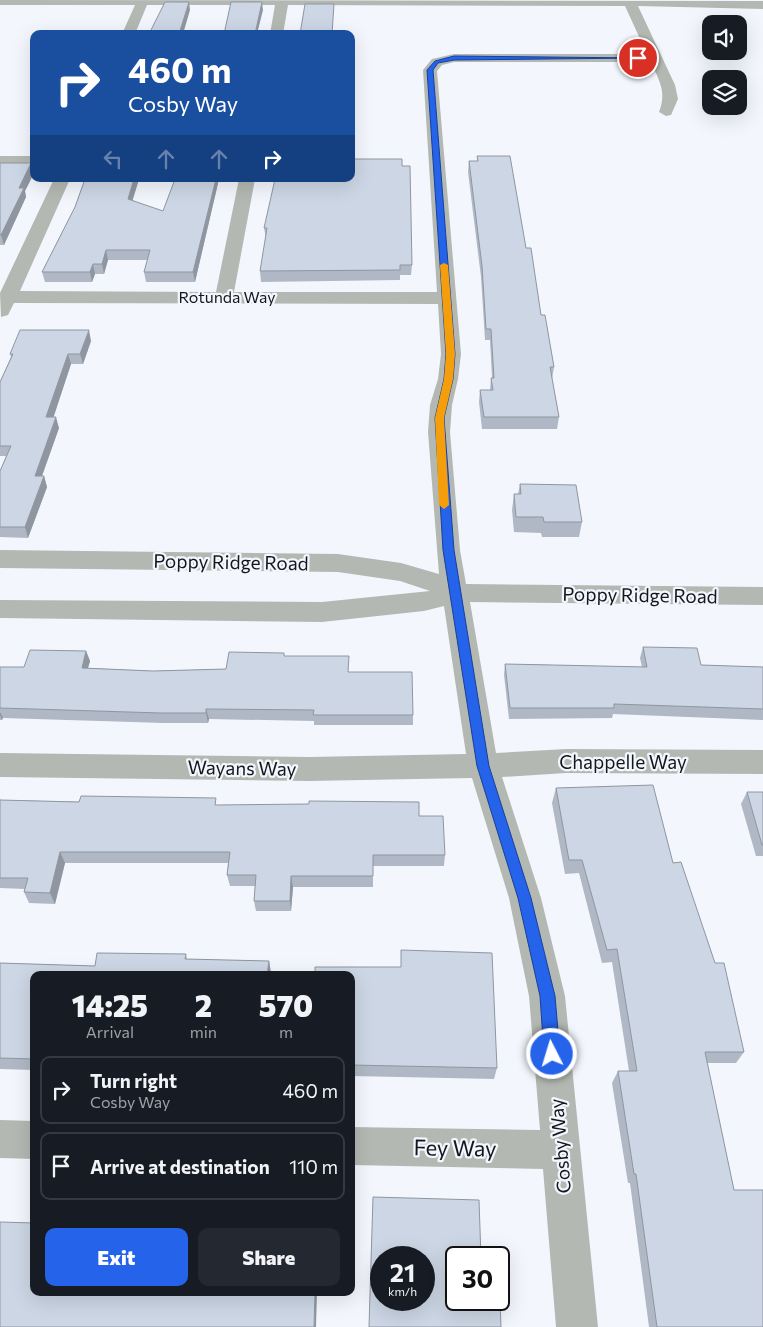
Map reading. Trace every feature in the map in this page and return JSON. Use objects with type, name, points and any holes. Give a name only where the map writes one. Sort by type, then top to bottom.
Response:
[{"type":"street","points":[[0,1],[630,1],[763,5]]},
{"type":"street","points":[[630,1],[670,92],[669,106],[666,112]]},
{"type":"street","points":[[130,30],[143,2]]},
{"type":"street","points":[[277,30],[282,2]]},
{"type":"street","name":"Cosby Way","points":[[577,1327],[547,996],[525,898],[483,766],[444,516],[439,432],[441,406],[450,364],[430,70],[432,64],[454,58],[656,58]]},
{"type":"street","points":[[0,161],[30,161]]},
{"type":"street","points":[[4,305],[61,182]]},
{"type":"street","points":[[224,297],[247,182]]},
{"type":"street","name":"Rotunda Way","points":[[4,305],[224,297],[447,298]]},
{"type":"street","name":"Poppy Ridge Road","points":[[0,559],[321,562],[403,572],[440,583],[457,593]]},
{"type":"street","name":"Poppy Ridge Road","points":[[0,609],[322,612],[424,602],[457,593],[763,596]]},
{"type":"street","name":"Chappelle Way","points":[[483,766],[566,761],[763,762]]},
{"type":"street","name":"Wayans Way","points":[[0,765],[298,769],[483,766]]},
{"type":"street","points":[[0,1139],[30,1140]]},
{"type":"street","name":"Fey Way","points":[[355,1146],[560,1150]]},
{"type":"building","points":[[165,2],[189,2],[180,30],[151,30]]},
{"type":"building","points":[[231,2],[262,2],[256,30],[225,30]]},
{"type":"building","points":[[305,4],[334,4],[332,30],[301,30]]},
{"type":"building","points":[[477,156],[510,156],[526,248],[531,248],[541,315],[545,315],[554,367],[550,367],[559,417],[484,417],[480,390],[493,390],[491,378],[494,378],[491,329],[486,329],[482,266],[469,161],[478,161]]},
{"type":"building","points":[[355,159],[402,159],[402,166],[410,166],[412,265],[400,265],[400,270],[260,271],[267,228],[264,228],[274,182],[355,182]]},
{"type":"building","points":[[0,163],[30,163],[19,188],[24,188],[0,235]]},
{"type":"building","points":[[84,182],[133,182],[128,199],[163,211],[174,182],[215,182],[193,272],[144,272],[150,250],[106,250],[102,264],[93,264],[90,272],[42,272],[75,207]]},
{"type":"building","points":[[20,330],[89,330],[80,354],[68,354],[46,417],[56,417],[35,476],[44,476],[25,527],[0,527],[0,471],[11,446],[0,446],[0,382],[13,354],[10,354]]},
{"type":"building","points":[[520,484],[576,485],[582,522],[544,522],[543,517],[516,517],[514,494],[521,494]]},
{"type":"building","points":[[643,647],[697,648],[701,665],[763,667],[763,709],[614,704],[614,708],[510,708],[505,664],[647,667]]},
{"type":"building","points":[[30,650],[86,651],[82,668],[153,671],[226,669],[229,652],[284,653],[284,656],[349,656],[348,672],[412,672],[413,715],[313,715],[314,710],[206,709],[206,713],[161,713],[0,708],[0,667],[24,667]]},
{"type":"building","points":[[653,785],[673,863],[681,862],[715,963],[724,963],[744,1052],[705,1052],[734,1190],[763,1190],[763,1327],[657,1327],[636,1174],[634,1174],[618,1071],[637,1071],[617,949],[607,950],[582,860],[569,860],[556,788]]},
{"type":"building","points":[[747,792],[763,792],[763,845],[762,845]]},
{"type":"building","points":[[81,796],[216,798],[215,805],[309,804],[309,801],[419,802],[419,816],[443,816],[445,855],[373,855],[373,876],[291,876],[290,901],[254,901],[256,875],[227,875],[230,852],[60,852],[50,893],[24,892],[28,878],[0,878],[0,800],[79,802]]},
{"type":"building","points":[[401,950],[492,953],[497,1068],[355,1065],[355,971],[315,971],[315,967],[401,967]]},
{"type":"building","points":[[97,953],[186,954],[185,959],[269,961],[268,971],[30,971],[30,1059],[0,1058],[0,963],[95,966]]},
{"type":"building","points":[[373,1197],[479,1200],[481,1246],[445,1246],[445,1311],[500,1311],[501,1327],[369,1327],[370,1294],[370,1311],[435,1311],[435,1246],[371,1246]]},
{"type":"building","points":[[0,1222],[30,1223],[30,1296],[315,1296],[314,1327],[0,1327]]},
{"type":"slow traffic","points":[[444,265],[451,354],[448,379],[439,418],[444,505]]},
{"type":"route","points":[[552,1054],[547,996],[525,898],[483,766],[457,593],[448,550],[444,516],[439,418],[448,379],[451,354],[430,67],[436,62],[454,58],[638,58]]}]
